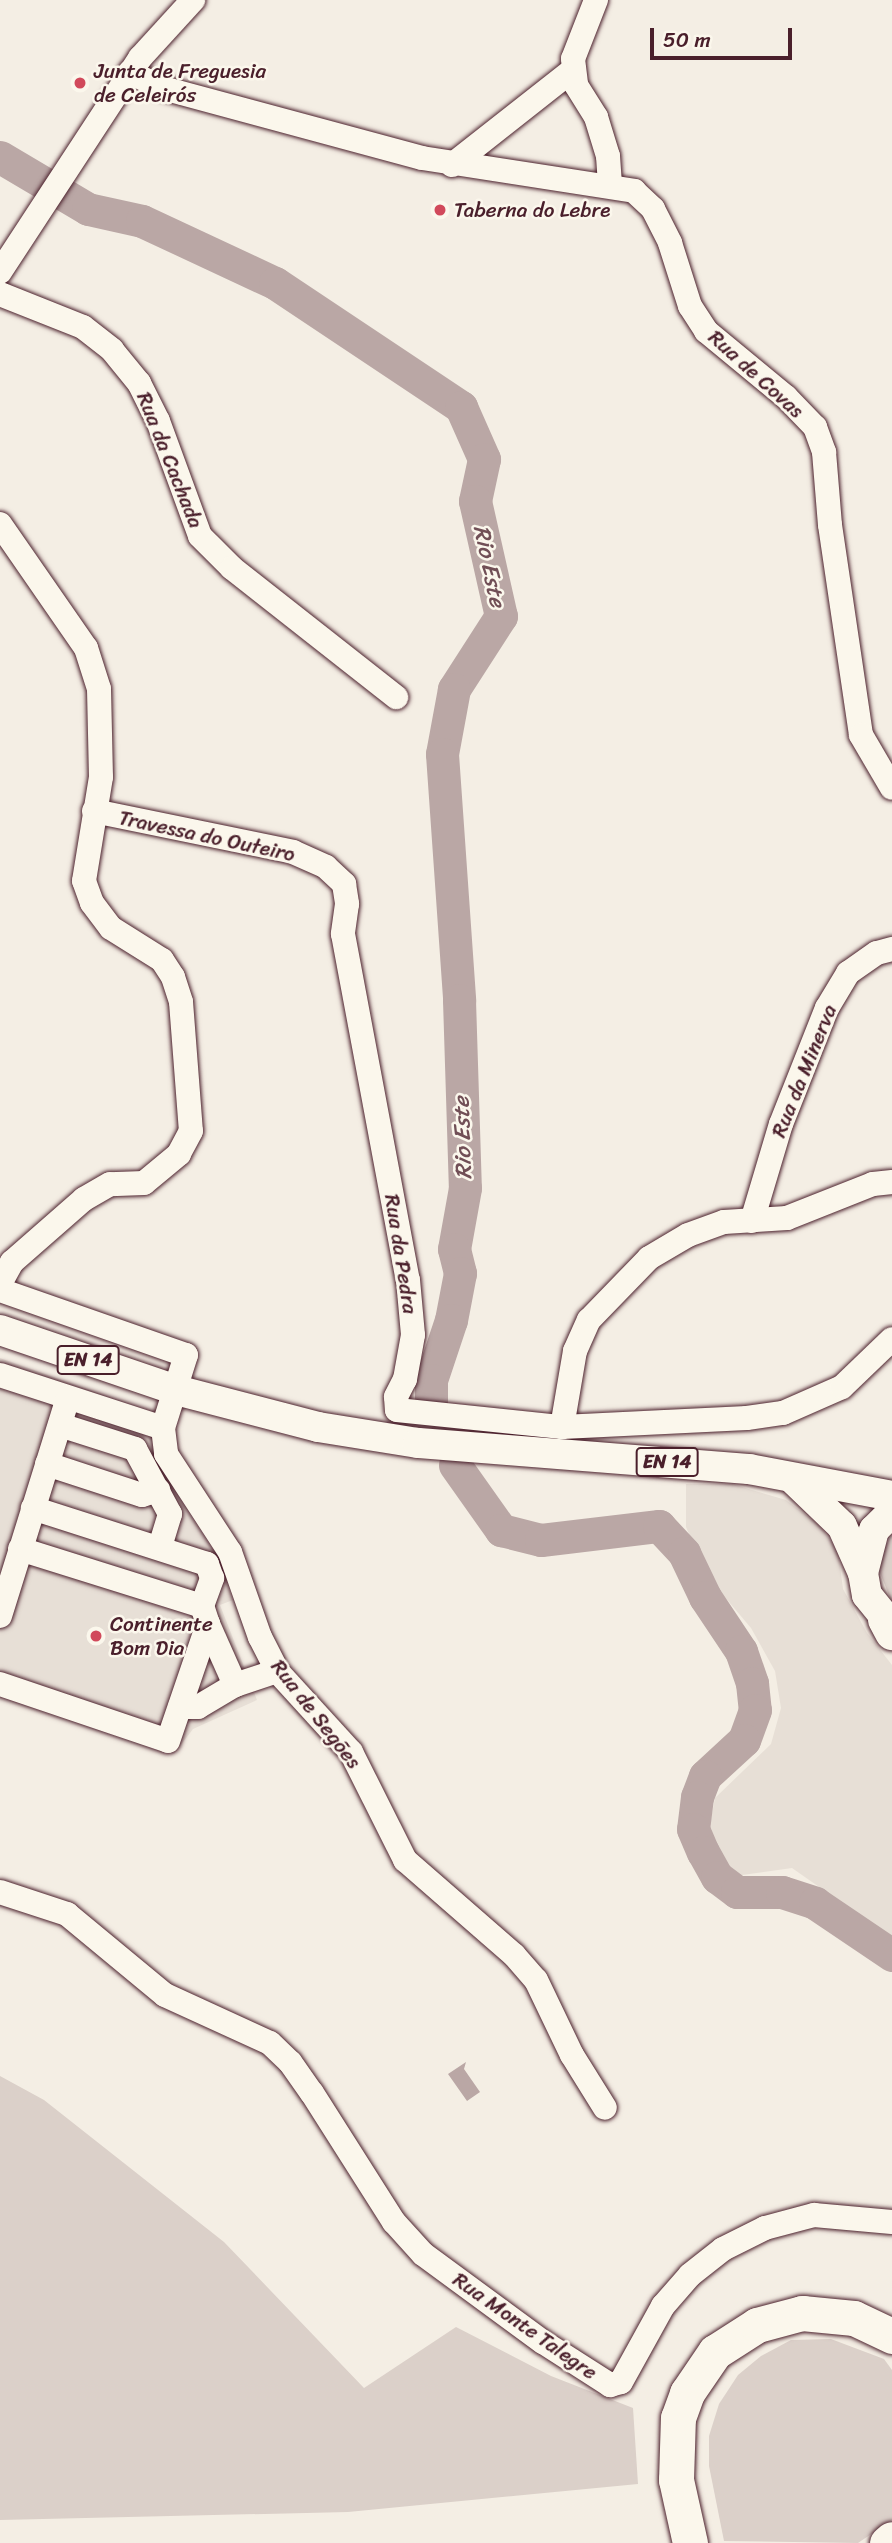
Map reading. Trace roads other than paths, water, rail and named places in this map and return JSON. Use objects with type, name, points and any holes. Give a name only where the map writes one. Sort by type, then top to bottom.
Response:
[{"type":"highway","points":[[690,2543],[676,2480],[678,2418],[687,2393],[715,2352],[757,2325],[802,2314],[853,2318],[892,2336]]},
{"type":"highway","points":[[708,2543],[698,2505],[693,2446],[705,2397],[725,2369],[749,2349],[773,2338],[818,2332],[863,2341],[892,2360]]},
{"type":"highway","points":[[887,2543],[892,2539]]},
{"type":"main road","name":"EN 14","points":[[0,1330],[176,1390],[286,1421],[418,1443],[749,1469],[892,1496]]},
{"type":"main road","name":"EN 14","points":[[791,1477],[813,1493],[842,1526],[863,1573],[867,1595],[890,1626]]},
{"type":"main road","points":[[863,1573],[874,1530],[892,1511]]},
{"type":"street","points":[[596,0],[573,59],[576,85],[596,117],[608,156],[610,185]]},
{"type":"street","points":[[0,272],[130,72],[191,1]]},
{"type":"street","points":[[452,165],[574,69]]},
{"type":"street","name":"Rua de Covas","points":[[130,72],[159,87],[452,165],[610,185],[634,191],[653,209],[670,243],[690,306],[706,331],[786,397],[815,427],[824,452],[830,525],[861,735],[892,788]]},
{"type":"street","name":"Rua da Cachada","points":[[0,294],[83,327],[112,349],[139,383],[158,421],[200,536],[232,568],[396,696]]},
{"type":"street","points":[[0,524],[86,648],[99,689],[101,777],[84,881],[92,903],[111,929],[162,960],[173,977],[181,1002],[191,1131],[178,1154],[144,1183],[110,1184],[84,1199],[12,1262],[0,1284]]},
{"type":"street","name":"Travessa do Outeiro","points":[[94,811],[313,859],[344,884],[348,904],[343,934]]},
{"type":"street","name":"Rua da Pedra","points":[[343,934],[366,1036],[408,1280],[413,1335],[405,1379],[396,1397],[397,1410],[562,1427]]},
{"type":"street","name":"Rua da Minerva","points":[[752,1221],[781,1124],[827,1008],[848,973],[877,953],[892,949]]},
{"type":"street","points":[[542,1451],[562,1427],[575,1351],[589,1320],[649,1258],[688,1235],[723,1222],[787,1218],[873,1184],[892,1182]]},
{"type":"street","points":[[0,1290],[186,1355],[163,1428],[0,1375]]},
{"type":"street","points":[[562,1427],[783,1413],[842,1387],[892,1339]]},
{"type":"street","points":[[0,1616],[68,1398]]},
{"type":"street","points":[[60,1425],[135,1449],[170,1514],[160,1547]]},
{"type":"street","name":"Rua de Segões","points":[[163,1428],[166,1454],[230,1552],[260,1637],[277,1671],[351,1752],[405,1860],[514,1955],[536,1980],[572,2055],[605,2108]]},
{"type":"street","points":[[47,1464],[142,1496],[158,1490]]},
{"type":"street","points":[[0,1684],[168,1741],[205,1615],[212,1578],[207,1564],[33,1508]]},
{"type":"street","points":[[20,1549],[205,1615],[235,1685]]},
{"type":"street","points":[[180,1707],[198,1707],[235,1685],[277,1671]]},
{"type":"street","name":"Rua Monte Talegre","points":[[0,1892],[66,1914],[164,1995],[270,2043],[290,2062],[312,2092],[394,2222],[423,2254],[472,2292],[610,2385],[621,2382],[663,2306],[690,2274],[723,2249],[765,2228],[814,2215],[892,2222]]},
{"type":"waterway","name":"Rio Este","points":[[0,157],[88,209],[142,221],[275,283],[461,407],[484,459],[475,501],[501,616],[454,689],[442,754],[459,1000],[465,1188],[454,1249],[460,1273],[451,1320],[431,1380],[431,1407]]},
{"type":"waterway","name":"Rio Este","points":[[455,1465],[501,1530],[541,1540],[659,1526],[684,1553],[705,1597],[741,1651],[752,1683],[755,1710],[744,1740],[705,1776],[697,1797],[693,1829],[703,1852],[717,1877],[737,1892],[782,1892],[815,1903],[892,1955]]},
{"type":"place","name":"Junta de Freguesia de Celeirós","points":[[80,83]]},
{"type":"place","name":"Taberna do Lebre","points":[[440,210]]},
{"type":"place","name":"Continente Bom Dia","points":[[96,1636]]}]
